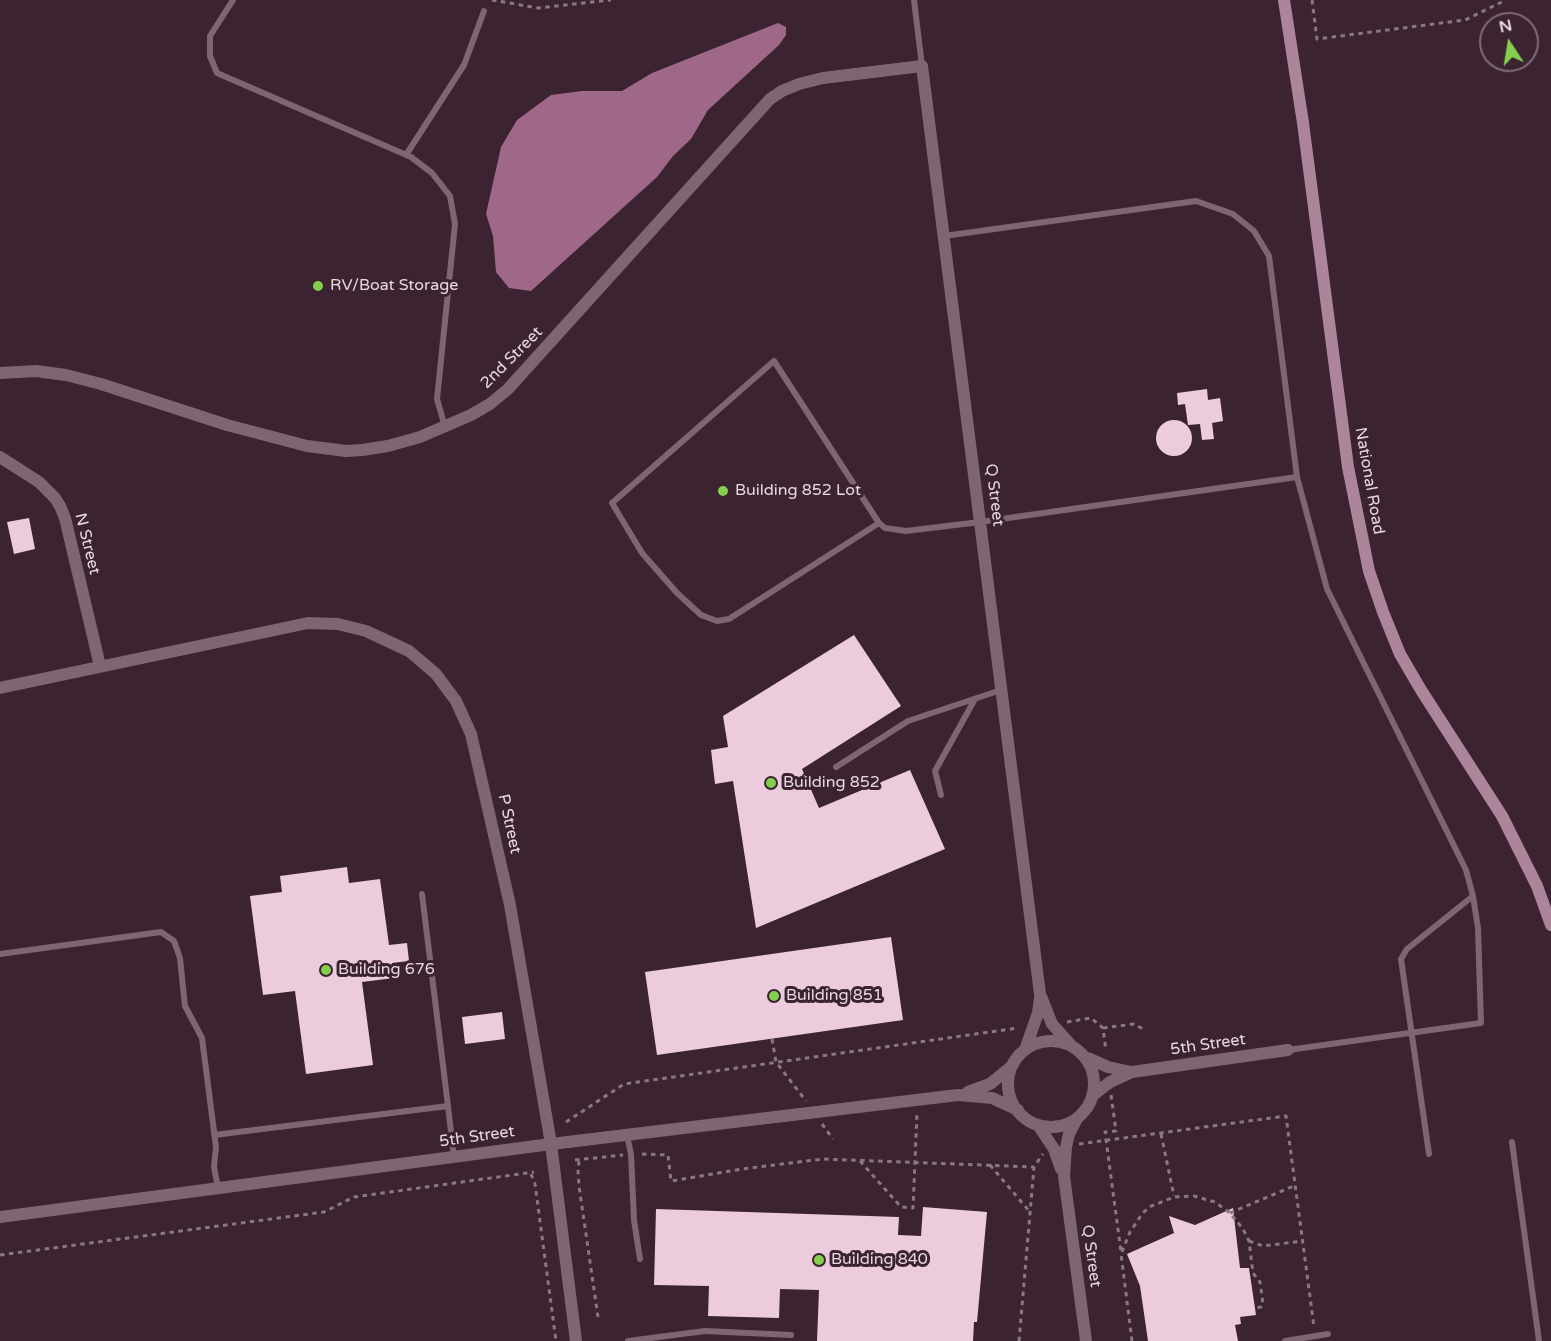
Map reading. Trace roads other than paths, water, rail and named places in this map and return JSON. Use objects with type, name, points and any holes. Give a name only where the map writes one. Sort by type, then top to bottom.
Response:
[{"type":"main road","name":"National Road","points":[[1284,0],[1348,467],[1369,571],[1400,654],[1514,837],[1537,886],[1551,925]]},
{"type":"street","name":"Q Street","points":[[922,66],[1040,994],[1038,1014],[1024,1051]]},
{"type":"street","name":"2nd Street","points":[[0,372],[36,371],[66,375],[227,425],[307,446],[362,450],[388,446],[445,428],[490,404],[508,389],[776,95],[799,84],[823,78],[922,66]]},
{"type":"street","name":"N Street","points":[[0,457],[39,482],[60,506],[100,666]]},
{"type":"street","name":"P Street","points":[[0,688],[292,625],[323,623],[354,627],[381,637],[409,651],[436,674],[464,716],[476,753],[510,905],[551,1144],[576,1341]]},
{"type":"street","name":"Q Street","points":[[1040,994],[1052,1024],[1070,1044]]},
{"type":"street","points":[[1041,1041],[1059,1041],[1070,1044],[1088,1058],[1093,1068],[1095,1077],[1092,1096],[1077,1119],[1059,1126],[1038,1125],[1011,1103],[1007,1093],[1007,1084],[1011,1067],[1024,1051],[1041,1041]]},
{"type":"street","name":"5th Street","points":[[1092,1096],[1110,1082],[1132,1072],[1288,1050]]},
{"type":"street","name":"5th Street","points":[[1088,1058],[1108,1067],[1132,1072]]},
{"type":"street","name":"5th Street","points":[[958,1095],[990,1084],[1011,1067]]},
{"type":"street","name":"5th Street","points":[[0,1217],[551,1144],[918,1099],[958,1095],[992,1098],[1018,1110]]},
{"type":"street","name":"Q Street","points":[[1077,1119],[1069,1134],[1066,1147],[1064,1176],[1086,1341]]},
{"type":"street","name":"Q Street","points":[[1038,1125],[1054,1149],[1064,1176]]},
{"type":"lane","points":[[233,0],[210,36],[210,56],[218,73],[406,155],[432,173],[450,196],[455,224],[437,399],[445,428]]},
{"type":"lane","name":"Q Street","points":[[914,0],[922,66]]},
{"type":"lane","points":[[406,155],[464,65],[484,11]]},
{"type":"lane","points":[[944,236],[1196,201],[1233,214],[1254,231],[1269,256],[1297,477],[1327,589],[1466,870],[1478,928],[1481,1023],[1288,1050]]},
{"type":"lane","points":[[879,524],[729,619],[717,621],[701,615],[668,583],[642,553],[612,503],[774,361],[879,524],[885,528],[906,531],[980,522],[1297,477]]},
{"type":"lane","points":[[836,767],[908,721],[1001,690]]},
{"type":"lane","points":[[941,795],[935,771],[975,699]]},
{"type":"lane","points":[[422,894],[454,1157]]},
{"type":"lane","points":[[1429,1154],[1401,958],[1407,950],[1473,896]]},
{"type":"lane","points":[[0,954],[161,932],[174,941],[180,958],[185,1006],[202,1038],[218,1188]]},
{"type":"lane","points":[[214,1135],[448,1106]]},
{"type":"lane","points":[[627,1135],[631,1154],[634,1220],[640,1259]]},
{"type":"lane","points":[[1512,1142],[1539,1341]]},
{"type":"lane","points":[[628,1341],[705,1331],[791,1335]]},
{"type":"lane","points":[[1285,1341],[1328,1334]]},
{"type":"place","name":"RV/Boat Storage","points":[[318,286]]},
{"type":"place","name":"Building 852 Lot","points":[[723,491]]},
{"type":"place","name":"Building 852","points":[[771,783]]},
{"type":"place","name":"Building 676","points":[[326,970]]},
{"type":"place","name":"Building 851","points":[[774,996]]},
{"type":"place","name":"Building 840","points":[[819,1260]]}]
